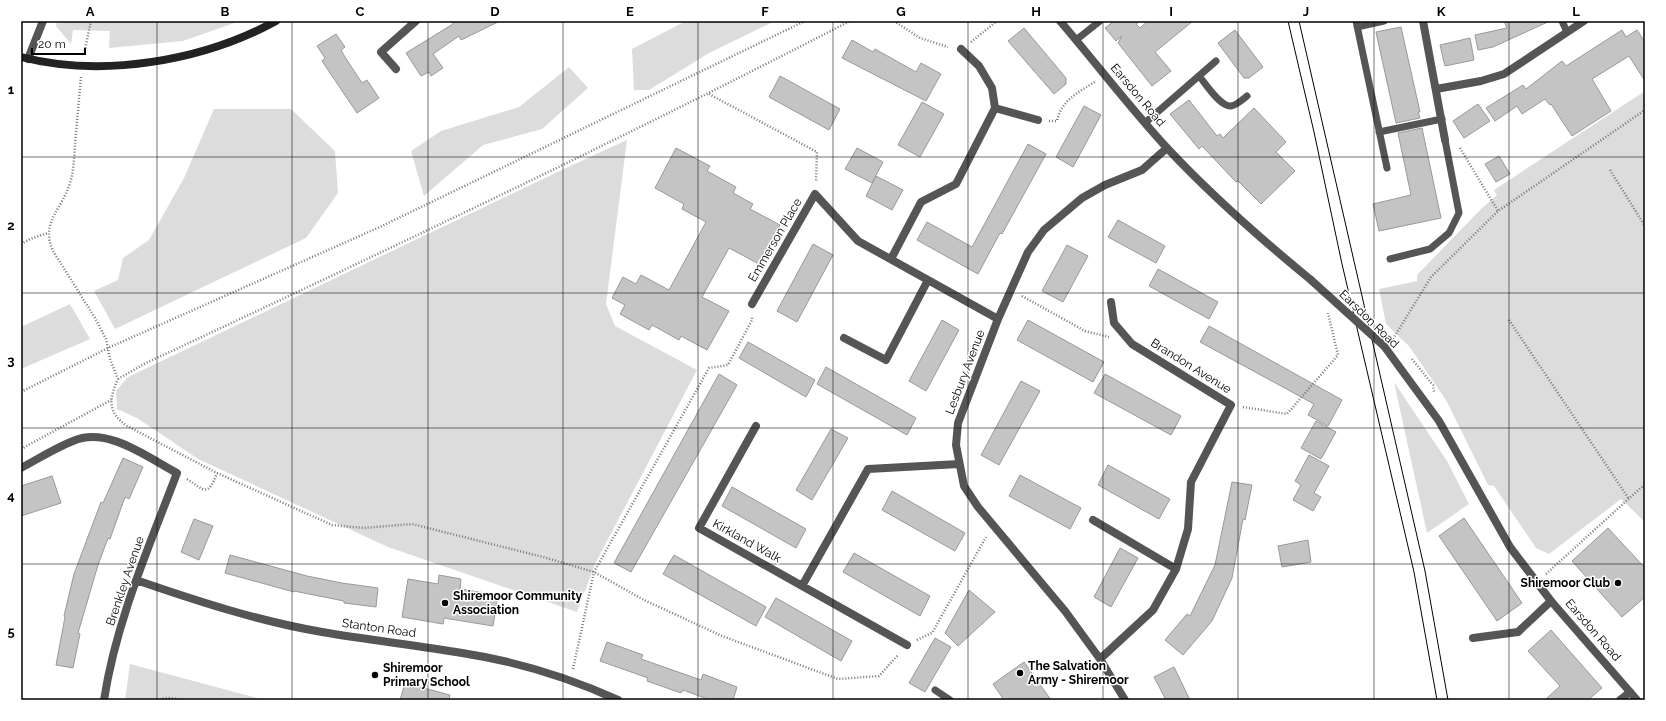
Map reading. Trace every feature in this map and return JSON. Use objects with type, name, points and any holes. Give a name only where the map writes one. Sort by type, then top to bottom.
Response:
[{"type":"main road","points":[[24,58],[82,66],[122,65],[155,61],[203,51],[244,36],[276,21]]},
{"type":"street","points":[[24,58],[43,21]]},
{"type":"street","points":[[396,69],[381,52],[416,21]]},
{"type":"street","name":"Earsdon Road","points":[[1060,21],[1167,148],[1215,197],[1271,247],[1324,291],[1384,346],[1439,421],[1510,547],[1551,601],[1638,700]]},
{"type":"street","points":[[1423,21],[1445,140]]},
{"type":"street","points":[[1436,89],[1482,81],[1504,74],[1584,21]]},
{"type":"street","points":[[891,259],[921,202],[956,184],[995,108],[992,88],[979,66],[961,49]]},
{"type":"street","points":[[995,108],[1038,120]]},
{"type":"street","name":"Lesbury Avenue","points":[[1126,700],[1100,659],[1065,611],[978,507],[964,486],[956,445],[958,423],[998,319],[1028,252],[1044,230],[1082,198],[1105,185],[1142,170],[1167,148]]},
{"type":"street","name":"Emmerson Place","points":[[752,304],[815,194],[858,241],[998,319]]},
{"type":"street","points":[[844,338],[886,360],[928,280]]},
{"type":"street","name":"Brandon Avenue","points":[[1100,659],[1153,610],[1176,569],[1188,529],[1191,482],[1231,405],[1132,344],[1114,324],[1111,302]]},
{"type":"street","name":"Kirkland Walk","points":[[756,426],[699,528],[906,644]]},
{"type":"street","points":[[21,468],[74,440],[91,436],[117,440],[177,473]]},
{"type":"street","points":[[802,586],[868,470],[959,464]]},
{"type":"street","name":"Brenkley Avenue","points":[[104,700],[109,669],[136,580],[177,473]]},
{"type":"street","points":[[1093,520],[1176,569]]},
{"type":"street","name":"Stanton Road","points":[[136,580],[186,597],[266,619],[321,632],[464,653],[516,665],[570,682],[618,700]]},
{"type":"street","points":[[1473,638],[1518,632],[1551,601]]},
{"type":"street","points":[[1620,700],[1630,692]]},
{"type":"lane","points":[[1076,40],[1100,21]]},
{"type":"lane","points":[[1384,21],[1356,24],[1387,168]]},
{"type":"lane","points":[[1562,21],[1567,32]]},
{"type":"lane","points":[[1146,122],[1216,61]]},
{"type":"lane","points":[[1199,76],[1222,104],[1230,106],[1236,104],[1247,96]]},
{"type":"lane","points":[[1379,132],[1442,119]]},
{"type":"lane","points":[[1390,259],[1430,249],[1449,233],[1459,213],[1445,140]]},
{"type":"lane","points":[[935,690],[950,700]]},
{"type":"path","points":[[90,21],[82,66],[70,182],[53,217],[48,234],[52,251],[95,318],[106,339],[110,359],[118,379]]},
{"type":"path","points":[[21,392],[108,348],[382,226],[805,21]]},
{"type":"path","points":[[850,21],[709,94],[144,364],[118,379],[111,400],[113,412],[116,418],[127,426],[217,473],[332,526],[364,528],[412,524],[543,557],[594,572],[644,600],[722,636],[838,679],[879,676],[906,644],[932,633],[993,524]]},
{"type":"path","points":[[894,21],[920,38],[943,46],[961,49],[997,21]]},
{"type":"path","points":[[1038,120],[1057,121],[1059,112],[1075,94],[1106,75]]},
{"type":"path","points":[[709,94],[817,152],[815,194]]},
{"type":"path","points":[[1393,339],[1431,277],[1498,211],[1645,110]]},
{"type":"path","points":[[1445,140],[1455,138],[1498,211]]},
{"type":"path","points":[[1610,170],[1645,226]]},
{"type":"path","points":[[21,244],[30,239],[48,234]]},
{"type":"path","points":[[1011,290],[1085,331],[1132,344]]},
{"type":"path","points":[[1231,405],[1287,414],[1338,355],[1324,291]]},
{"type":"path","points":[[570,682],[594,572],[709,368],[728,365],[752,320],[752,304]]},
{"type":"path","points":[[1509,320],[1629,499]]},
{"type":"path","points":[[21,449],[111,400]]},
{"type":"path","points":[[177,473],[204,490],[208,490],[212,486],[217,473]]},
{"type":"path","points":[[1536,582],[1645,484]]},
{"type":"path","points":[[160,700],[174,698],[184,700]]},
{"type":"shaded area","points":[[57,21],[240,21],[183,41],[109,48],[110,31],[73,30],[71,44],[56,26]]},
{"type":"shaded area","points":[[686,21],[775,21],[709,53],[649,90],[634,90],[632,49]]},
{"type":"shaded area","points":[[569,67],[588,88],[542,129],[483,145],[424,196],[411,151],[441,131],[519,107]]},
{"type":"shaded area","points":[[1645,91],[1645,522],[1621,499],[1549,554],[1536,548],[1494,486],[1488,485],[1446,400],[1409,346],[1386,324],[1379,289],[1417,281],[1417,275],[1481,209],[1497,195],[1494,190]]},
{"type":"shaded area","points":[[214,109],[291,109],[335,151],[338,193],[306,238],[115,329],[94,291],[118,280],[123,258],[149,240],[184,178]]},
{"type":"shaded area","points":[[627,140],[606,304],[615,326],[697,370],[595,564],[577,612],[388,547],[198,459],[137,418],[117,409],[116,391],[128,377]]},
{"type":"shaded area","points":[[70,304],[90,339],[21,369],[21,327]]},
{"type":"shaded area","points":[[1394,382],[1447,461],[1469,504],[1427,533]]},
{"type":"shaded area","points":[[130,664],[264,700],[125,700]]},
{"type":"building","points":[[452,21],[500,21],[461,40],[459,36],[433,54],[443,68],[431,76],[429,72],[421,76],[406,53],[453,24]]},
{"type":"building","points":[[1114,21],[1140,21],[1136,24],[1140,28],[1148,21],[1193,21],[1155,52],[1171,71],[1152,86],[1118,43],[1122,36],[1116,41],[1105,28]]},
{"type":"building","points":[[1504,21],[1550,21],[1493,47],[1478,50],[1475,35],[1507,28]]},
{"type":"building","points":[[1401,27],[1420,112],[1418,112],[1420,118],[1396,123],[1376,32]]},
{"type":"building","points":[[1024,28],[1066,78],[1066,84],[1054,94],[1008,41]]},
{"type":"building","points":[[1235,30],[1263,67],[1249,78],[1244,78],[1218,43]]},
{"type":"building","points":[[1622,30],[1626,37],[1637,30],[1645,42],[1645,81],[1629,56],[1592,79],[1611,111],[1572,136],[1551,104],[1550,105],[1545,99],[1522,114],[1517,106],[1495,121],[1486,108],[1523,85],[1526,89],[1562,61],[1566,66]]},
{"type":"building","points":[[336,34],[345,47],[341,50],[362,83],[367,80],[379,98],[357,113],[322,61],[325,58],[317,46]]},
{"type":"building","points":[[1470,38],[1474,60],[1445,66],[1440,45]]},
{"type":"building","points":[[852,40],[873,52],[875,49],[916,72],[921,63],[941,74],[926,101],[842,58]]},
{"type":"building","points":[[780,76],[840,109],[829,130],[769,97]]},
{"type":"building","points":[[1189,100],[1217,136],[1220,134],[1223,138],[1254,108],[1286,142],[1276,152],[1295,171],[1261,204],[1238,181],[1236,182],[1202,146],[1199,149],[1170,114]]},
{"type":"building","points":[[922,102],[944,114],[920,157],[898,145]]},
{"type":"building","points":[[1478,104],[1490,121],[1464,138],[1453,121]]},
{"type":"building","points":[[1084,106],[1101,115],[1073,167],[1056,157]]},
{"type":"building","points":[[1422,128],[1441,218],[1379,231],[1373,204],[1411,195],[1398,133]]},
{"type":"building","points":[[1028,144],[1046,154],[978,274],[917,240],[927,222],[972,247]]},
{"type":"building","points":[[676,148],[710,166],[707,171],[736,187],[733,193],[753,204],[750,209],[780,225],[759,264],[729,248],[702,297],[729,311],[707,350],[681,336],[679,340],[652,325],[649,330],[620,314],[625,305],[612,298],[623,277],[636,284],[641,275],[669,290],[706,222],[682,209],[684,204],[655,188]]},
{"type":"building","points":[[857,148],[883,162],[872,183],[845,169]]},
{"type":"building","points":[[1499,156],[1510,174],[1496,182],[1485,164]]},
{"type":"building","points":[[876,176],[903,190],[892,210],[866,196]]},
{"type":"building","points":[[1118,220],[1165,246],[1156,263],[1108,237]]},
{"type":"building","points":[[813,244],[833,255],[797,322],[777,311]]},
{"type":"building","points":[[1067,245],[1088,256],[1063,302],[1042,291]]},
{"type":"building","points":[[1158,269],[1218,302],[1209,319],[1149,286]]},
{"type":"building","points":[[942,320],[959,330],[926,391],[909,381]]},
{"type":"building","points":[[1028,320],[1104,362],[1093,382],[1017,340]]},
{"type":"building","points":[[1209,326],[1342,400],[1328,426],[1308,415],[1314,404],[1200,342]]},
{"type":"building","points":[[748,342],[815,380],[806,397],[739,358]]},
{"type":"building","points":[[826,367],[916,418],[907,435],[817,384]]},
{"type":"building","points":[[719,374],[737,385],[631,572],[614,563]]},
{"type":"building","points":[[1105,374],[1181,416],[1171,435],[1094,393]]},
{"type":"building","points":[[1021,381],[1040,391],[999,465],[981,455]]},
{"type":"building","points":[[1316,421],[1336,432],[1321,459],[1301,448]]},
{"type":"building","points":[[831,429],[848,438],[812,500],[796,490]]},
{"type":"building","points":[[1309,455],[1329,466],[1314,493],[1321,497],[1313,511],[1293,500],[1301,485],[1295,481]]},
{"type":"building","points":[[123,458],[143,467],[129,499],[125,497],[110,539],[108,538],[98,565],[78,633],[80,634],[73,668],[56,665],[64,616],[74,574],[101,502],[103,503]]},
{"type":"building","points":[[1108,465],[1170,499],[1159,519],[1098,485]]},
{"type":"building","points":[[1020,475],[1081,508],[1070,529],[1009,496]]},
{"type":"building","points":[[52,476],[61,503],[21,516],[21,486]]},
{"type":"building","points":[[1232,482],[1252,485],[1245,520],[1243,519],[1232,578],[1212,621],[1183,655],[1165,640],[1187,614],[1190,616],[1215,565]]},
{"type":"building","points":[[732,487],[806,529],[796,548],[722,506]]},
{"type":"building","points":[[892,491],[965,533],[955,551],[882,510]]},
{"type":"building","points":[[1464,518],[1522,603],[1497,621],[1439,536]]},
{"type":"building","points":[[194,519],[213,526],[199,560],[181,552]]},
{"type":"building","name":"Shiremoor Club","points":[[1608,528],[1645,568],[1645,597],[1622,617],[1572,561]]},
{"type":"building","points":[[1308,540],[1311,562],[1282,567],[1278,546]]},
{"type":"building","points":[[1120,548],[1138,558],[1111,607],[1094,597]]},
{"type":"building","points":[[854,553],[930,596],[920,616],[843,572]]},
{"type":"building","points":[[230,555],[307,576],[378,588],[376,607],[344,603],[344,601],[294,592],[225,573]]},
{"type":"building","points":[[674,555],[766,607],[756,626],[663,574]]},
{"type":"building","points":[[439,575],[461,579],[460,589],[498,595],[493,626],[444,618],[443,624],[402,617],[408,579],[438,584]]},
{"type":"building","points":[[969,590],[995,612],[958,646],[945,633]]},
{"type":"building","points":[[776,598],[852,641],[841,661],[765,617]]},
{"type":"building","points":[[1551,630],[1602,688],[1588,700],[1545,700],[1560,686],[1528,651]]},
{"type":"building","points":[[935,638],[951,647],[925,692],[909,683]]},
{"type":"building","points":[[607,642],[643,655],[641,659],[701,680],[703,674],[737,687],[733,700],[710,700],[683,690],[681,693],[647,681],[648,678],[600,661]]},
{"type":"building","name":"The Salvation Army - Shiremoor","points":[[1024,662],[1051,700],[1004,700],[993,684]]},
{"type":"building","points":[[1174,667],[1190,700],[1166,700],[1154,677]]},
{"type":"building","points":[[405,683],[450,695],[449,700],[400,700]]},
{"type":"tram line","points":[[1288,21],[1314,132],[1342,264],[1414,572],[1437,700]]},
{"type":"tram line","points":[[1299,21],[1425,571],[1448,700]]},
{"type":"place","name":"Shiremoor Club","points":[[1618,583]]},
{"type":"place","name":"Shiremoor Community Association","points":[[445,603]]},
{"type":"place","name":"The Salvation Army - Shiremoor","points":[[1020,673]]},
{"type":"place","name":"Shiremoor Primary School","points":[[375,675]]}]
